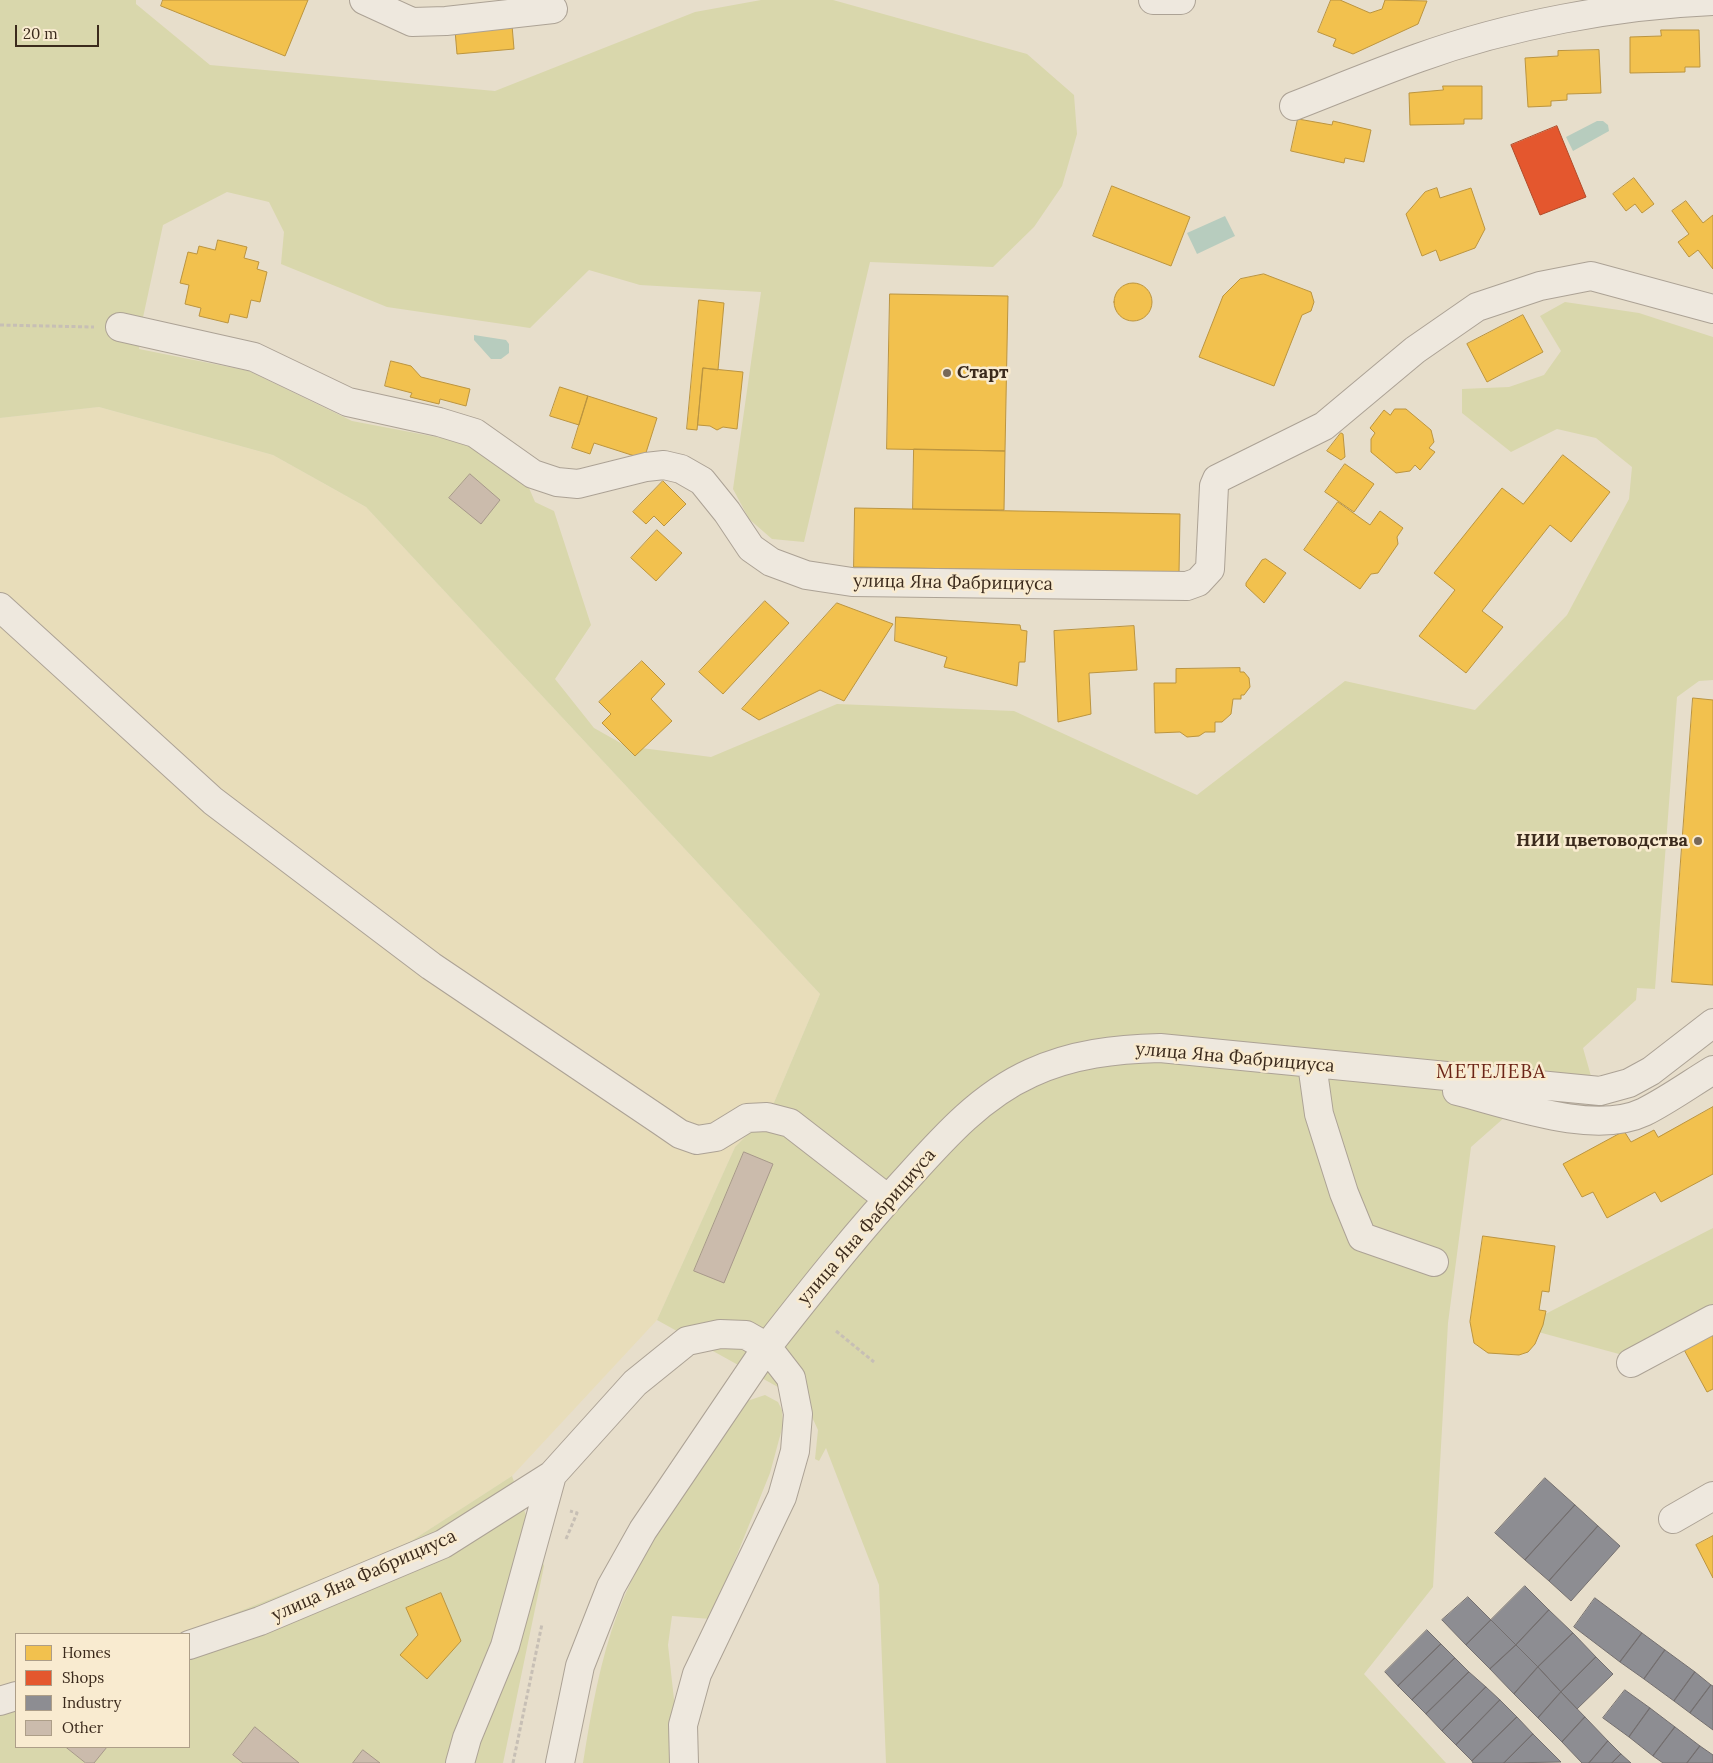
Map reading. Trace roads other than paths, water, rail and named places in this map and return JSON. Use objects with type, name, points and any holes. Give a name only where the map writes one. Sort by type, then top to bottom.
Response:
[{"type":"street","points":[[1153,0],[1181,0]]},
{"type":"street","points":[[1294,106],[1420,57],[1537,24],[1660,3],[1713,1]]},
{"type":"street","points":[[376,3],[412,22],[446,21],[553,8]]},
{"type":"street","name":"улица Яна Фабрициуса","points":[[120,327],[254,357],[348,402],[438,422],[475,433],[534,474],[557,482],[578,484],[646,467],[664,465],[681,469],[702,480],[752,548],[771,562],[806,575],[852,582],[1187,586],[1198,582],[1210,569],[1214,486],[1217,479],[1324,426],[1415,350],[1477,307],[1540,286],[1591,276],[1713,309]]},
{"type":"street","points":[[0,607],[213,801],[431,966],[674,1130],[697,1140],[716,1137],[747,1118],[767,1117],[790,1123],[888,1198]]},
{"type":"street","name":"улица Яна Фабрициуса","points":[[767,1347],[828,1268],[888,1198],[970,1113],[998,1092],[1031,1073],[1081,1056],[1118,1049],[1160,1048],[1600,1091],[1629,1083],[1651,1071],[1713,1023]]},
{"type":"street","points":[[1312,1064],[1319,1114],[1344,1193],[1362,1237],[1434,1262]]},
{"type":"street","points":[[1363,1068],[1576,1121],[1609,1122],[1643,1113],[1713,1070]]},
{"type":"street","points":[[1631,1363],[1713,1318]]},
{"type":"street","name":"улица Яна Фабрициуса","points":[[190,1645],[260,1621],[443,1544],[552,1475],[635,1383],[687,1341],[720,1334],[746,1335],[767,1347],[791,1378],[798,1414],[795,1452],[782,1497],[697,1674],[683,1725],[684,1763]]},
{"type":"street","points":[[560,1763],[580,1666],[611,1586],[643,1530],[767,1347]]},
{"type":"street","points":[[460,1763],[467,1738],[505,1646],[552,1475]]},
{"type":"street","points":[[1673,1519],[1713,1496]]},
{"type":"street","points":[[0,1701],[15,1696]]},
{"type":"place","name":"Старт","points":[[947,373]]},
{"type":"place","name":"НИИ цветоводства","points":[[1698,841]]},
{"type":"district","name":"МЕТЕЛЕВА","points":[[1491,1073]]}]
